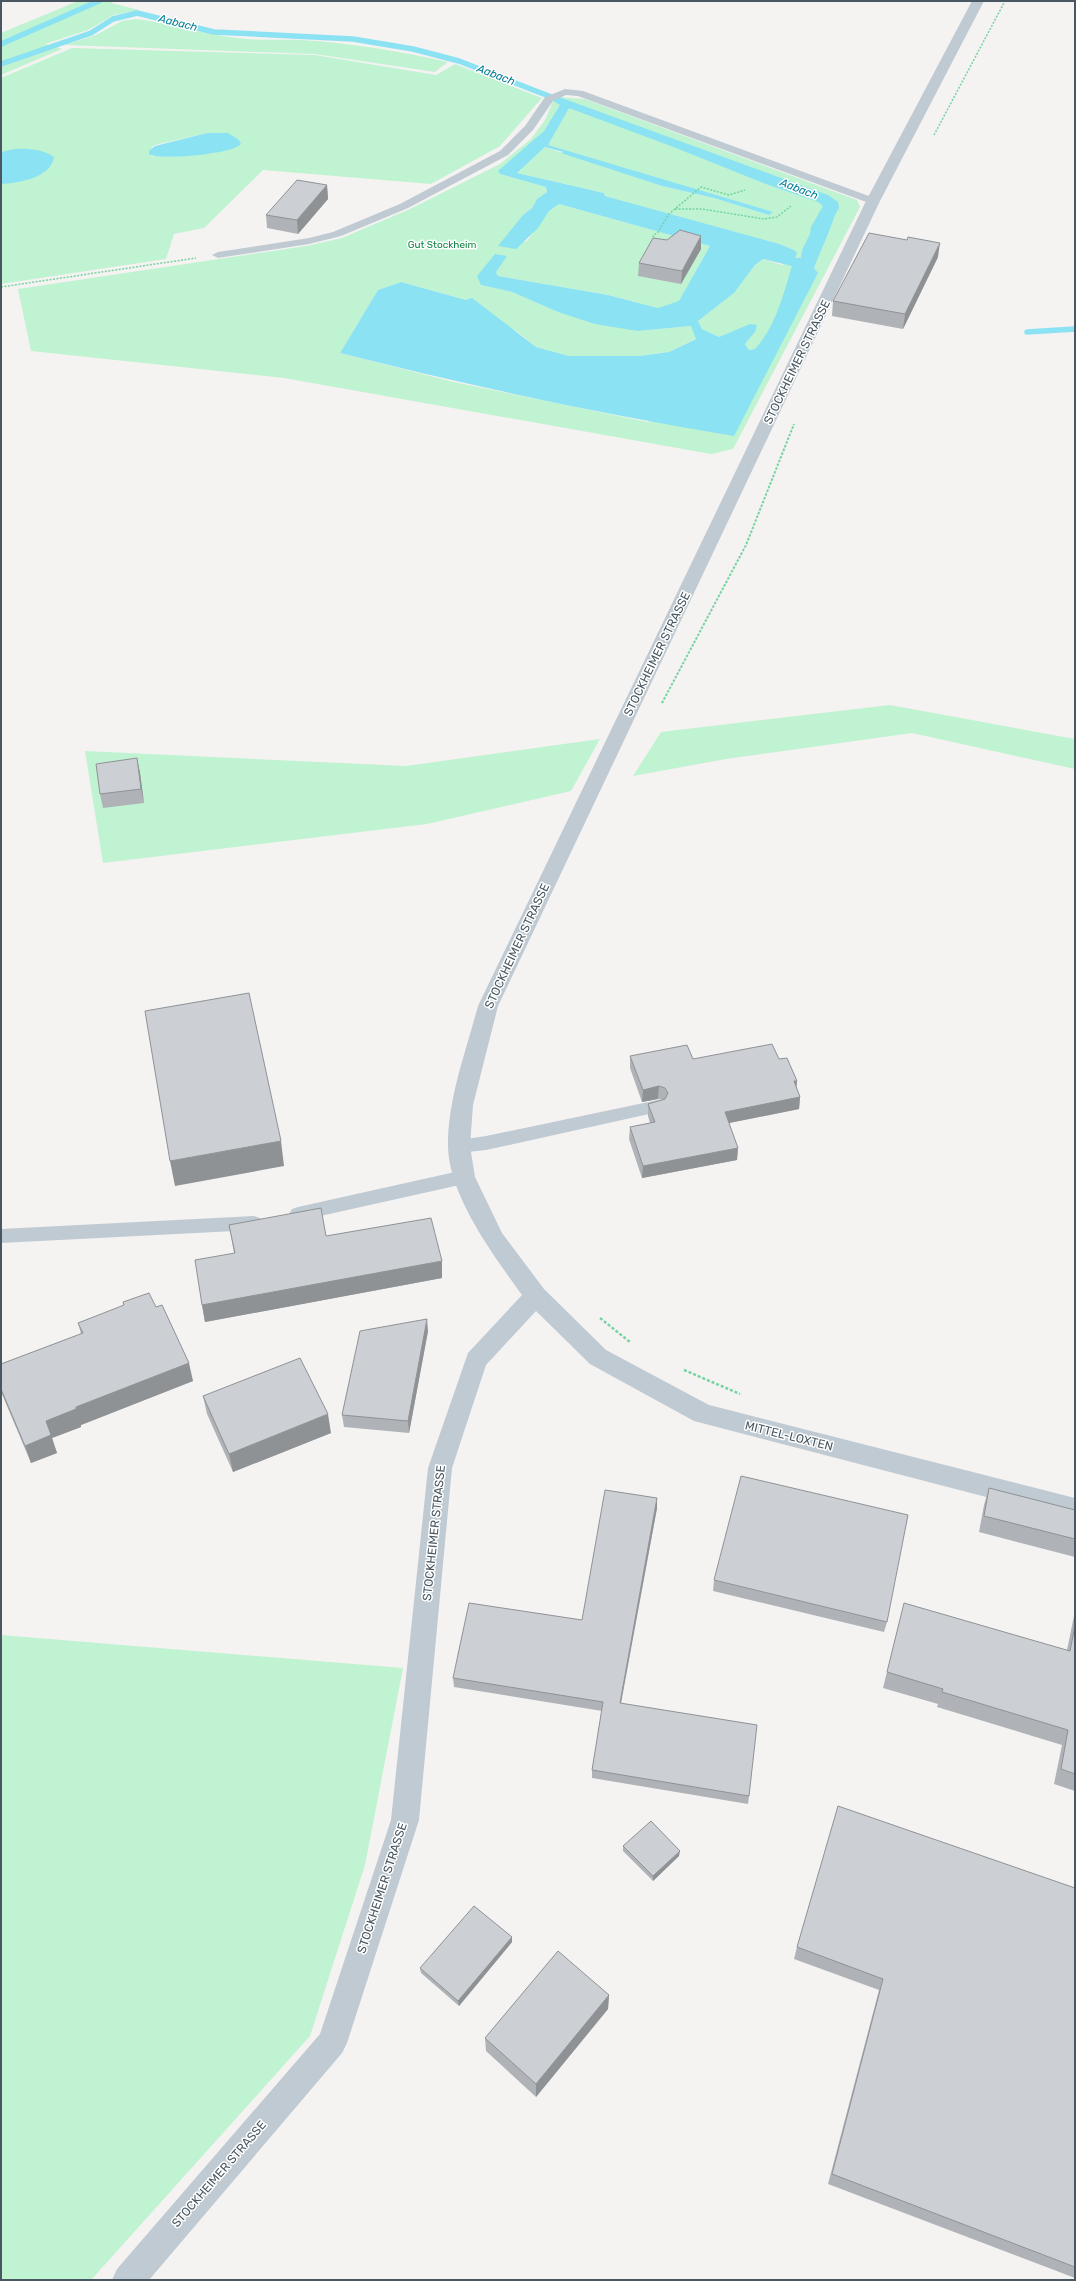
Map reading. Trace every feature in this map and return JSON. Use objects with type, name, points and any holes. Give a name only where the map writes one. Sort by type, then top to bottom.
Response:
[{"type":"street","name":"STOCKHEIMER STRASSE","points":[[128,2280],[332,2043],[405,1820],[440,1468],[476,1360],[536,1296],[493,1238],[464,1177],[459,1146],[462,1105],[488,1006],[873,201],[978,1]]},
{"type":"street","name":"MITTEL-LOXTEN","points":[[536,1296],[598,1357],[703,1414],[1075,1509]]},
{"type":"lane","points":[[218,255],[309,241],[337,234],[404,206],[504,153],[529,128],[552,97],[564,92],[579,93],[873,201]]},
{"type":"lane","points":[[459,1146],[486,1143],[658,1106]]},
{"type":"lane","points":[[1,1236],[275,1219],[464,1177]]},
{"type":"path","points":[[659,241],[654,236],[669,214],[700,188],[729,196],[738,195],[745,190]]},
{"type":"path","points":[[674,209],[702,209],[764,219],[776,217],[791,206]]},
{"type":"path","points":[[1,287],[218,255]]},
{"type":"path","points":[[662,704],[746,545],[794,427],[794,419]]},
{"type":"path","points":[[599,1317],[634,1346]]},
{"type":"path","points":[[682,1370],[745,1396]]},
{"type":"green space","points":[[78,1],[114,1],[111,3],[139,10],[114,15],[88,30],[45,44],[62,49],[1,75],[1,33]]},
{"type":"green space","points":[[136,19],[237,38],[301,40],[357,45],[448,62],[435,72],[315,54],[65,45],[96,35],[122,21]]},
{"type":"green space","points":[[72,48],[315,55],[436,75],[455,64],[542,98],[500,146],[431,184],[263,170],[204,228],[174,234],[166,259],[1,284],[1,184],[28,179],[44,172],[4,151],[1,152],[1,78]],"holes":[[[207,133],[228,133],[215,153],[169,157],[151,156],[152,147],[155,145]]]},
{"type":"green space","name":"Gut Stockheim","points":[[559,97],[585,99],[857,200],[860,207],[733,449],[711,454],[284,378],[31,351],[18,289],[306,246],[342,238],[410,209],[500,164],[531,139],[545,120],[553,101]],"holes":[[[561,105],[568,109],[547,145],[772,212],[769,215],[714,198],[662,186],[545,147],[517,173],[604,193],[605,196],[778,244],[794,250],[795,258],[782,265],[763,259],[755,265],[734,293],[698,321],[702,329],[719,337],[750,325],[755,332],[745,344],[749,350],[755,349],[648,422],[454,382],[340,353],[378,290],[401,282],[466,300],[519,333],[536,347],[569,356],[639,356],[669,352],[697,338],[691,326],[638,331],[558,312],[512,292],[481,285],[496,272],[498,276],[608,295],[658,308],[679,302],[710,246],[559,204],[549,211],[527,241],[499,246],[523,215],[532,208],[537,199],[547,192],[546,187],[500,174],[544,131]]]},
{"type":"green space","points":[[890,705],[1075,739],[1075,769],[912,733],[726,759],[633,776],[661,732]]},
{"type":"green space","points":[[600,739],[571,791],[427,824],[103,863],[85,751],[406,766]]},
{"type":"green space","points":[[1,1635],[403,1668],[365,1865],[310,2036],[91,2280],[1,2280]]},
{"type":"water","points":[[559,97],[828,195],[838,202],[839,208],[814,268],[818,273],[734,436],[536,399],[340,353],[378,290],[401,282],[466,300],[472,298],[536,347],[569,356],[639,356],[669,352],[696,339],[691,326],[638,331],[595,324],[558,312],[512,292],[481,285],[477,276],[495,254],[507,256],[496,272],[498,276],[608,295],[658,308],[679,301],[710,246],[559,204],[549,211],[538,228],[516,249],[498,246],[523,215],[532,208],[537,199],[547,192],[546,187],[500,174],[498,171],[544,131],[560,105],[553,101]],"holes":[[[569,108],[766,184],[818,202],[823,206],[811,227],[810,234],[802,250],[801,258],[795,258],[797,253],[794,250],[779,244],[605,196],[604,193],[517,173],[545,147],[662,186],[714,198],[769,215],[773,212],[548,145]],[[763,259],[792,266],[774,320],[755,349],[749,350],[745,344],[755,332],[757,325],[750,324],[719,337],[702,329],[698,321],[734,293],[755,265]]]},
{"type":"water","points":[[207,133],[228,133],[239,140],[241,144],[235,148],[225,151],[180,157],[155,156],[149,154],[149,151],[155,146]]},
{"type":"water","points":[[14,149],[45,152],[54,157],[52,164],[47,170],[33,178],[24,181],[1,184],[1,152]]},
{"type":"building","points":[[297,180],[327,185],[297,220],[266,215]]},
{"type":"building","points":[[680,230],[701,236],[682,271],[639,263],[653,238],[667,240]]},
{"type":"building","points":[[869,233],[907,240],[908,237],[940,243],[905,314],[833,301]]},
{"type":"building","points":[[137,758],[141,789],[100,794],[96,764]]},
{"type":"building","points":[[249,993],[281,1141],[170,1161],[145,1011]]},
{"type":"building","points":[[772,1044],[779,1059],[787,1058],[797,1081],[794,1081],[800,1097],[725,1112],[738,1148],[643,1166],[630,1127],[655,1122],[648,1104],[665,1099],[668,1093],[665,1088],[659,1086],[643,1090],[630,1056],[687,1045],[693,1059]]},
{"type":"building","points":[[321,1208],[326,1236],[431,1218],[442,1261],[202,1305],[195,1260],[235,1253],[229,1225]]},
{"type":"building","points":[[149,1293],[156,1307],[162,1305],[189,1363],[76,1407],[76,1409],[46,1421],[51,1435],[25,1446],[1,1389],[1,1364],[83,1333],[78,1323],[124,1305],[123,1302]]},
{"type":"building","points":[[427,1319],[408,1421],[342,1415],[360,1331]]},
{"type":"building","points":[[300,1358],[328,1414],[229,1454],[203,1396]]},
{"type":"building","points":[[741,1476],[908,1515],[887,1622],[714,1580]]},
{"type":"building","points":[[989,1488],[1075,1510],[1075,1539],[984,1516]]},
{"type":"building","points":[[605,1490],[657,1498],[620,1703],[757,1725],[749,1796],[592,1770],[603,1702],[453,1678],[469,1603],[582,1620]]},
{"type":"building","points":[[904,1603],[1070,1651],[1075,1626],[1075,1774],[1061,1769],[1068,1730],[942,1692],[943,1689],[887,1672]]},
{"type":"building","points":[[838,1806],[1075,1888],[1075,2267],[832,2174],[883,1979],[797,1947]]},
{"type":"building","points":[[651,1821],[680,1851],[653,1876],[623,1846]]},
{"type":"building","points":[[474,1906],[512,1937],[458,2001],[420,1968]]},
{"type":"building","points":[[558,1951],[609,1995],[536,2084],[485,2038]]},
{"type":"waterway","points":[[1,44],[99,1]]},
{"type":"waterway","name":"Aabach","points":[[1,64],[91,33],[113,19],[137,13],[214,32],[353,39],[413,49],[459,61],[559,100]]},
{"type":"waterway","name":"Aabach","points":[[1027,332],[1075,329]]}]
